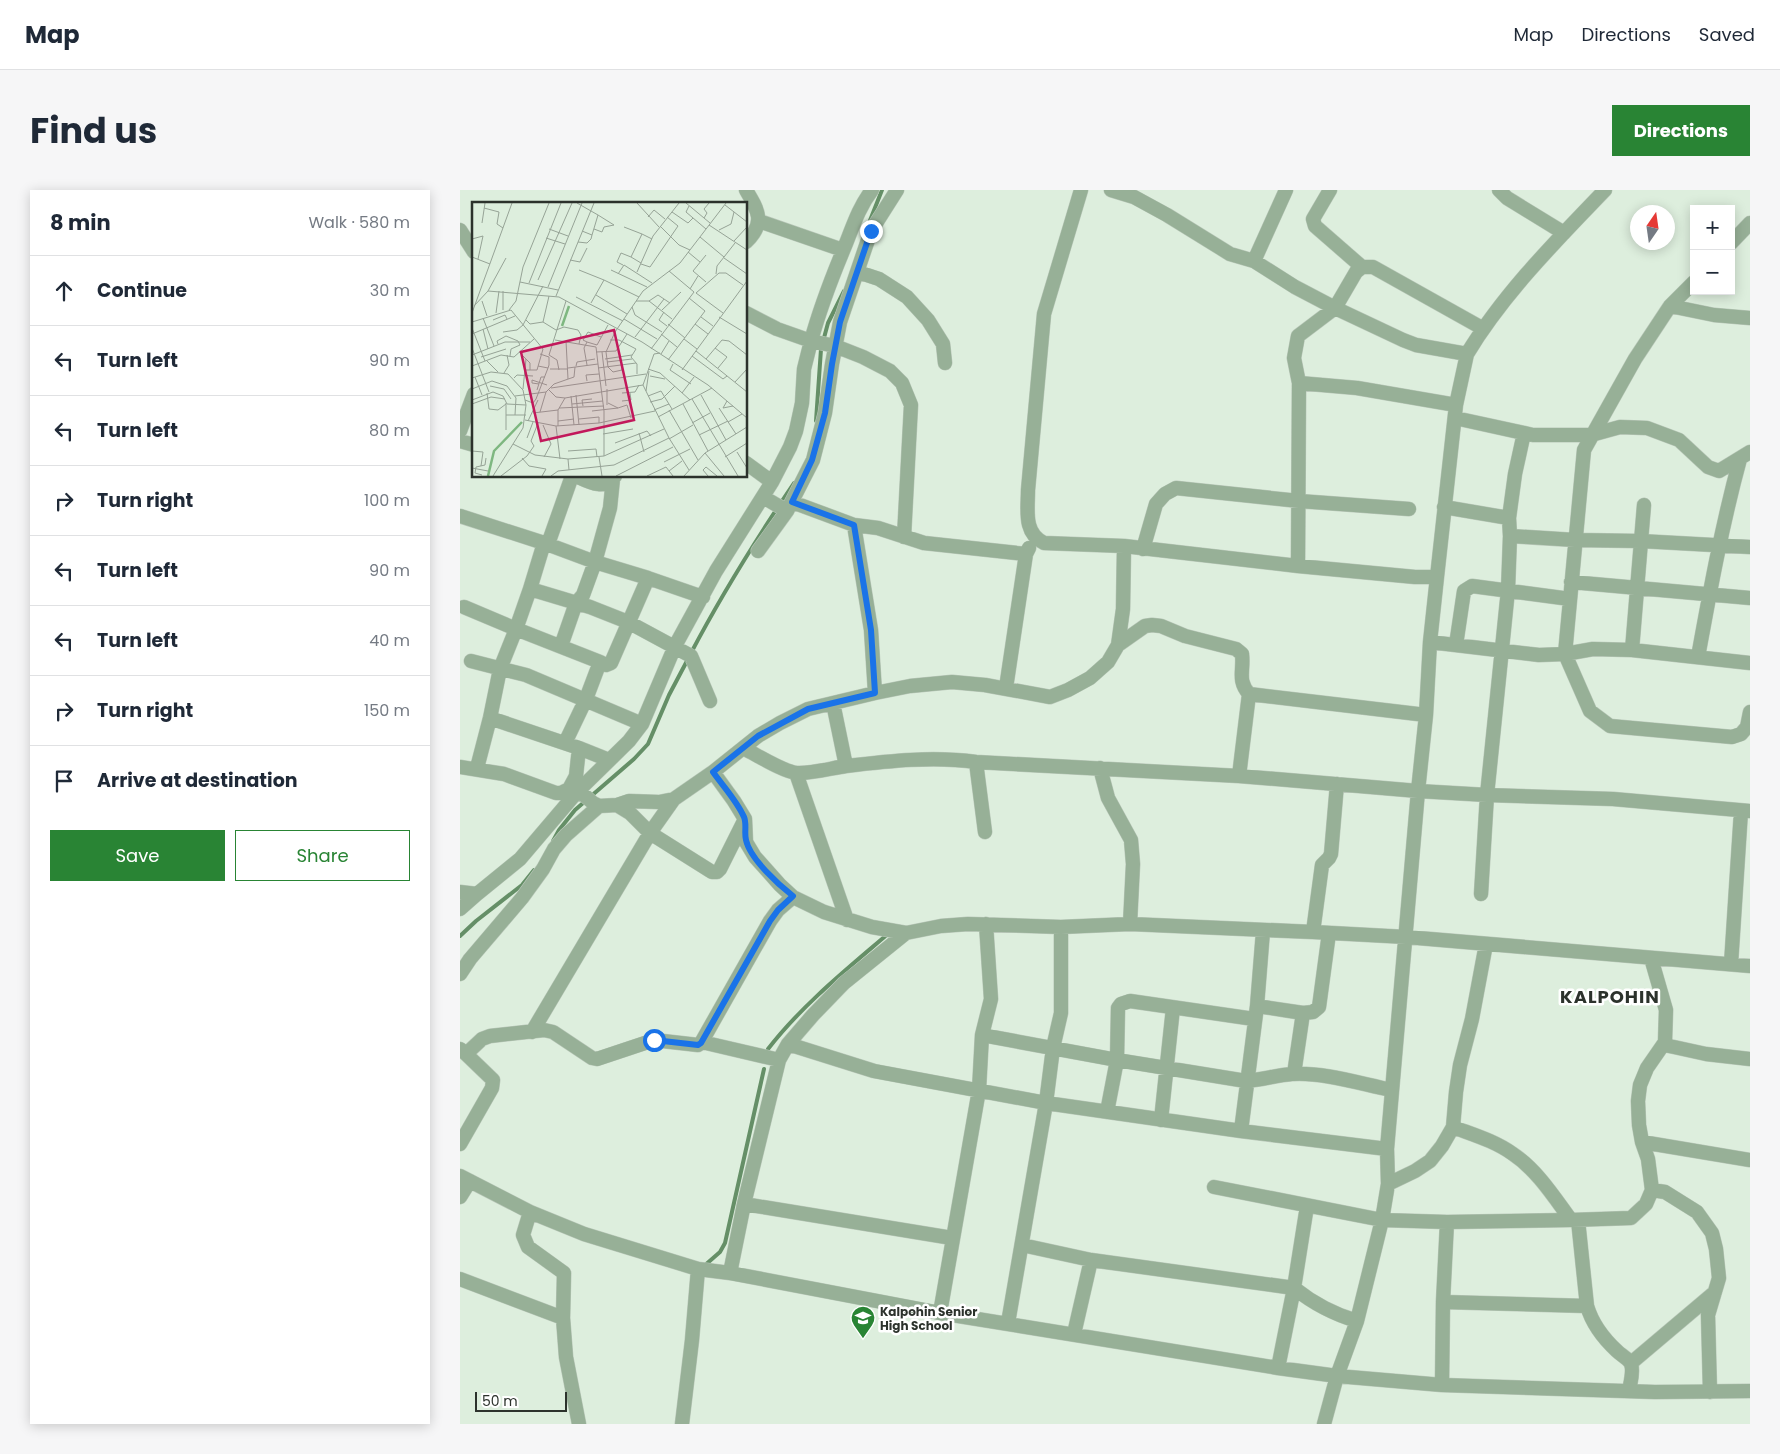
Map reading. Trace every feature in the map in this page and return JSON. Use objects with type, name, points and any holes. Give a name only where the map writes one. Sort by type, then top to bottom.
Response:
[{"type":"street","points":[[746,190],[758,210],[759,221],[754,235],[748,240]]},
{"type":"street","points":[[460,974],[470,959],[522,898],[543,869],[554,849],[566,835],[585,797],[609,760],[629,741],[642,724],[682,651],[703,597],[716,571],[779,504],[812,460],[825,413],[819,312],[862,203],[872,190]]},
{"type":"street","points":[[772,482],[796,431],[802,403],[804,369],[821,343],[840,322],[871,231],[897,190]]},
{"type":"street","points":[[1081,190],[1044,314],[1028,490],[1028,519],[1030,532],[1035,539],[1044,544],[1124,546],[1298,566],[1415,577],[1437,577]]},
{"type":"street","points":[[1111,190],[1134,197],[1168,215],[1230,254],[1254,261],[1295,287],[1335,308],[1416,345],[1467,354]]},
{"type":"street","points":[[1254,261],[1286,190]]},
{"type":"street","points":[[1330,190],[1314,219],[1315,226],[1362,267]]},
{"type":"street","points":[[1499,190],[1507,198],[1564,233]]},
{"type":"street","points":[[1324,1424],[1337,1376],[1357,1321],[1382,1220],[1388,1184],[1387,1149],[1426,715],[1430,642],[1456,411],[1467,354],[1482,328],[1564,233],[1605,190]]},
{"type":"street","points":[[759,221],[843,250]]},
{"type":"street","points":[[1735,239],[1750,223]]},
{"type":"street","points":[[460,230],[472,249]]},
{"type":"street","points":[[1298,566],[1299,383],[1294,358],[1298,336],[1335,308],[1356,272],[1362,267],[1373,266],[1482,328]]},
{"type":"street","points":[[858,272],[879,279],[907,297],[928,320],[943,344],[945,363]]},
{"type":"street","points":[[1690,286],[1670,306],[1635,359],[1584,450],[1565,654],[1590,711],[1610,726],[1732,737],[1742,734],[1747,727],[1750,712]]},
{"type":"street","points":[[1670,306],[1714,315],[1750,318]]},
{"type":"street","points":[[748,314],[777,329],[863,357],[890,370],[902,383],[911,405],[904,537]]},
{"type":"street","points":[[1299,383],[1357,388],[1456,411],[1533,435],[1591,435],[1620,427],[1647,428],[1679,440],[1708,467],[1719,471],[1745,456]]},
{"type":"street","points":[[460,431],[472,399]]},
{"type":"street","points":[[1480,894],[1487,795],[1508,590],[1509,518],[1515,474],[1524,433]]},
{"type":"street","points":[[1698,658],[1718,546],[1745,456]]},
{"type":"street","points":[[748,465],[772,482],[779,504],[758,552]]},
{"type":"street","points":[[476,768],[490,718],[500,669],[571,478]]},
{"type":"street","points":[[580,478],[593,484],[605,485],[614,478]]},
{"type":"street","points":[[561,646],[576,602],[583,595],[595,562],[610,508],[614,478]]},
{"type":"street","points":[[1143,549],[1156,504],[1165,494],[1176,488],[1299,501],[1409,509]]},
{"type":"street","points":[[779,504],[854,525],[878,528],[924,543],[1026,554]]},
{"type":"street","points":[[1632,650],[1644,505]]},
{"type":"street","points":[[1444,507],[1509,518]]},
{"type":"street","points":[[460,516],[546,543],[595,562],[703,597]]},
{"type":"street","points":[[854,525],[871,630],[875,693]]},
{"type":"street","points":[[1510,536],[1750,547]]},
{"type":"street","points":[[1006,688],[1026,554],[1035,539]]},
{"type":"street","points":[[532,1032],[650,833],[674,799],[745,749],[758,736],[808,709],[910,686],[952,682],[1006,688],[1050,697],[1090,678],[1108,662],[1118,645],[1123,609],[1124,546]]},
{"type":"street","points":[[464,607],[606,665],[611,663],[648,578]]},
{"type":"street","points":[[1571,582],[1750,598]]},
{"type":"street","points":[[1456,645],[1464,591],[1472,586],[1570,599]]},
{"type":"street","points":[[530,589],[576,602],[628,622],[682,651],[710,701]]},
{"type":"street","points":[[1118,645],[1145,626],[1161,626],[1185,636],[1236,649],[1242,654],[1242,687],[1248,694],[1426,715]]},
{"type":"street","points":[[1430,642],[1539,655],[1565,654],[1593,649],[1632,650],[1750,663]]},
{"type":"street","points":[[471,661],[526,675],[642,724]]},
{"type":"street","points":[[565,743],[586,699],[600,662]]},
{"type":"street","points":[[1239,776],[1248,694]]},
{"type":"street","points":[[833,703],[846,766]]},
{"type":"street","points":[[490,718],[609,760]]},
{"type":"street","points":[[579,748],[576,776],[585,797]]},
{"type":"street","points":[[745,749],[796,773],[846,766],[915,760],[957,760],[1239,776],[1487,795],[1613,798],[1746,811],[1731,964]]},
{"type":"street","points":[[976,762],[984,832]]},
{"type":"street","points":[[460,767],[476,768],[504,774],[556,793],[585,797],[617,805],[630,813],[650,833],[712,872],[717,872],[720,869],[745,819]]},
{"type":"street","points":[[1100,768],[1108,798],[1131,840],[1133,864],[1130,924]]},
{"type":"street","points":[[713,772],[745,819],[746,842],[755,857],[780,885],[793,896],[824,912],[872,928],[906,933],[941,926],[986,924],[1061,927],[1130,924],[1406,937],[1750,966]]},
{"type":"street","points":[[796,773],[847,920]]},
{"type":"street","points":[[1313,932],[1322,865],[1331,854],[1337,784]]},
{"type":"street","points":[[460,909],[520,859],[585,797]]},
{"type":"street","points":[[617,805],[629,801],[659,802],[674,799]]},
{"type":"street","points":[[460,892],[477,894]]},
{"type":"street","points":[[701,1043],[770,921],[778,910],[793,896]]},
{"type":"street","points":[[940,1313],[978,1090],[982,1035],[991,999],[986,924]]},
{"type":"street","points":[[1008,1323],[1046,1102],[1053,1048],[1062,1006],[1061,927]]},
{"type":"street","points":[[1241,1132],[1256,1012],[1263,931]]},
{"type":"street","points":[[730,1273],[744,1204],[779,1060],[788,1044],[844,983],[906,933]]},
{"type":"street","points":[[1107,1112],[1117,1060],[1118,1008],[1121,1004],[1130,1001],[1173,1008],[1256,1012],[1313,1012],[1319,1008],[1329,933]]},
{"type":"street","points":[[1388,1184],[1416,1171],[1430,1161],[1442,1146],[1453,1127],[1460,1065],[1474,1011],[1486,944]]},
{"type":"street","points":[[1214,1187],[1382,1220],[1447,1222],[1631,1218],[1646,1204],[1652,1190],[1648,1158],[1642,1142],[1638,1115],[1640,1085],[1653,1058],[1665,1042],[1666,1010],[1651,958]]},
{"type":"street","points":[[1161,1120],[1173,1008]]},
{"type":"street","points":[[1294,1074],[1303,1013]]},
{"type":"street","points":[[460,1144],[492,1088],[493,1080],[463,1052],[490,1036],[544,1030],[553,1032],[587,1056],[597,1059],[654,1040],[698,1045],[701,1043],[779,1060]]},
{"type":"street","points":[[982,1035],[1246,1081],[1294,1074],[1324,1076],[1392,1090]]},
{"type":"street","points":[[1665,1042],[1669,1046],[1682,1049],[1750,1059]]},
{"type":"street","points":[[788,1044],[874,1071],[1046,1102],[1241,1132],[1387,1149]]},
{"type":"street","points":[[1453,1127],[1496,1144],[1520,1159],[1546,1186],[1574,1220],[1587,1306],[1591,1318],[1601,1332],[1616,1350],[1631,1363],[1632,1371],[1629,1391]]},
{"type":"street","points":[[1642,1142],[1750,1160]]},
{"type":"street","points":[[460,1197],[465,1179],[530,1212],[584,1234],[698,1269],[730,1273],[940,1313],[1278,1368],[1337,1376],[1442,1385],[1629,1391],[1750,1391]]},
{"type":"street","points":[[1652,1190],[1665,1192],[1697,1212],[1712,1233],[1719,1278],[1708,1315],[1710,1392]]},
{"type":"street","points":[[744,1204],[952,1238]]},
{"type":"street","points":[[1278,1368],[1294,1288],[1307,1206]]},
{"type":"street","points":[[530,1212],[522,1235],[528,1246],[564,1274],[563,1318],[566,1357],[579,1424]]},
{"type":"street","points":[[1442,1385],[1442,1302],[1447,1222]]},
{"type":"street","points":[[1022,1245],[1091,1260],[1294,1288],[1314,1304],[1338,1316],[1357,1321]]},
{"type":"street","points":[[1074,1334],[1091,1260]]},
{"type":"street","points":[[682,1424],[698,1269]]},
{"type":"street","points":[[460,1279],[563,1318]]},
{"type":"street","points":[[1631,1363],[1715,1292]]},
{"type":"street","points":[[1442,1302],[1587,1306]]},
{"type":"waterway","points":[[869,223],[882,190]]},
{"type":"waterway","points":[[816,421],[821,349],[828,323],[844,291]]},
{"type":"waterway","points":[[691,653],[740,566],[794,483]]},
{"type":"waterway","points":[[553,841],[575,810],[634,759],[648,744],[669,695],[688,659]]},
{"type":"waterway","points":[[460,936],[522,885],[534,870]]},
{"type":"waterway","points":[[768,1049],[810,1002],[889,933]]},
{"type":"waterway","points":[[704,1266],[720,1252],[725,1243],[764,1069]]},
{"type":"place","name":"Kalpohin Senior High School","points":[[863,1339]]},
{"type":"district","name":"KALPOHIN","points":[[1610,996]]},
{"type":"route","points":[[654,1040],[698,1045],[701,1043],[770,921],[778,910],[793,896],[780,885],[755,857],[746,842],[745,819],[713,772],[745,749],[758,736],[808,709],[875,693],[871,630],[854,525],[792,502],[812,460],[825,413],[840,322],[871,231]]}]
